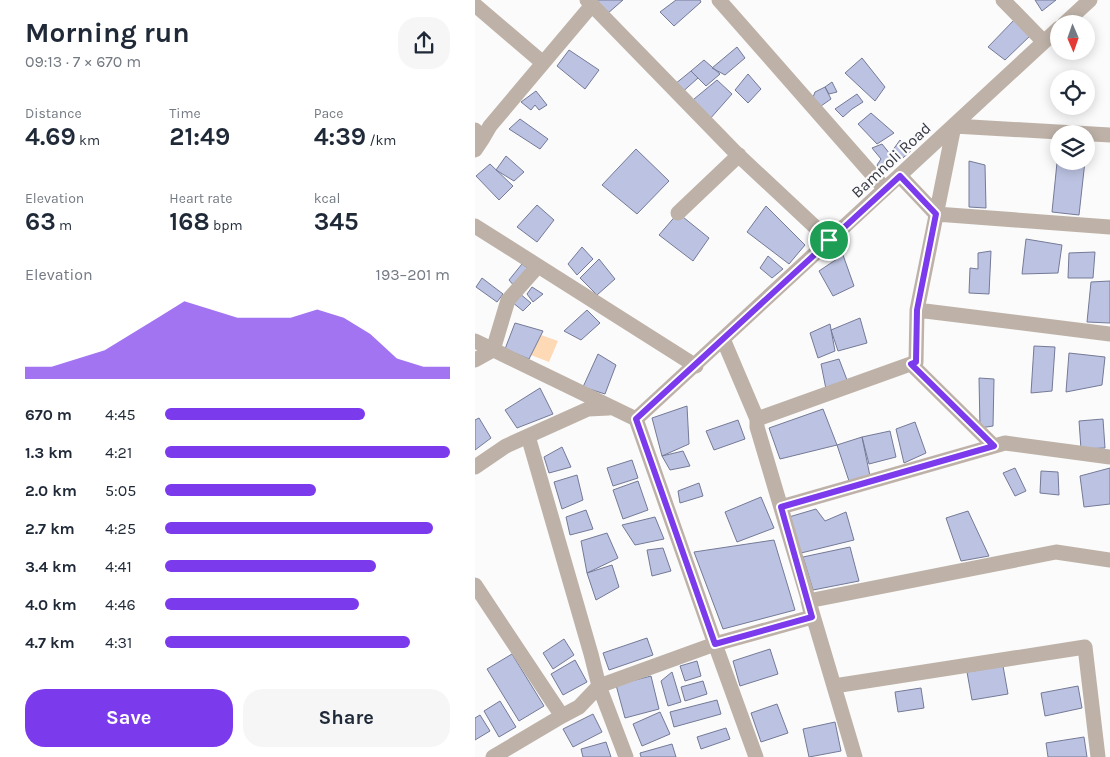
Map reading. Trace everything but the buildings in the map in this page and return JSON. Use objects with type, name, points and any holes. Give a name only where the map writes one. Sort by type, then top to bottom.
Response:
[{"type":"street","points":[[719,0],[885,189]]},
{"type":"street","points":[[1003,0],[1044,42]]},
{"type":"street","points":[[1074,15],[1090,0]]},
{"type":"street","points":[[478,139],[543,63],[590,3],[739,156],[829,240]]},
{"type":"street","points":[[475,5],[543,63]]},
{"type":"street","name":"Bamnoli Road","points":[[636,419],[1050,36]]},
{"type":"street","points":[[757,418],[916,362],[917,310],[954,126],[1110,135]]},
{"type":"street","points":[[678,213],[739,156]]},
{"type":"street","points":[[900,176],[936,214],[1110,227]]},
{"type":"street","points":[[475,226],[695,366]]},
{"type":"street","points":[[475,360],[493,350],[508,300],[538,266]]},
{"type":"street","points":[[917,310],[1110,334]]},
{"type":"street","points":[[723,339],[757,418],[757,428],[855,757]]},
{"type":"street","points":[[475,341],[636,419],[757,757]]},
{"type":"street","points":[[911,364],[994,446]]},
{"type":"street","points":[[475,467],[506,446],[588,409],[613,408]]},
{"type":"street","points":[[528,436],[599,686],[626,757]]},
{"type":"street","points":[[781,507],[1005,443],[1110,457]]},
{"type":"street","points":[[809,601],[1056,552],[1110,560]]},
{"type":"street","points":[[475,585],[562,716]]},
{"type":"street","points":[[496,756],[579,707],[599,686],[715,644],[812,617],[809,601]]},
{"type":"street","points":[[834,686],[1085,647],[1098,757]]},
{"type":"shaded area","points":[[541,335],[558,341],[549,362],[531,355]]},
{"type":"route","points":[[900,176],[936,214],[917,310],[916,362],[911,364],[994,446],[781,507],[812,617],[715,644],[636,419],[829,240],[900,176]]}]
